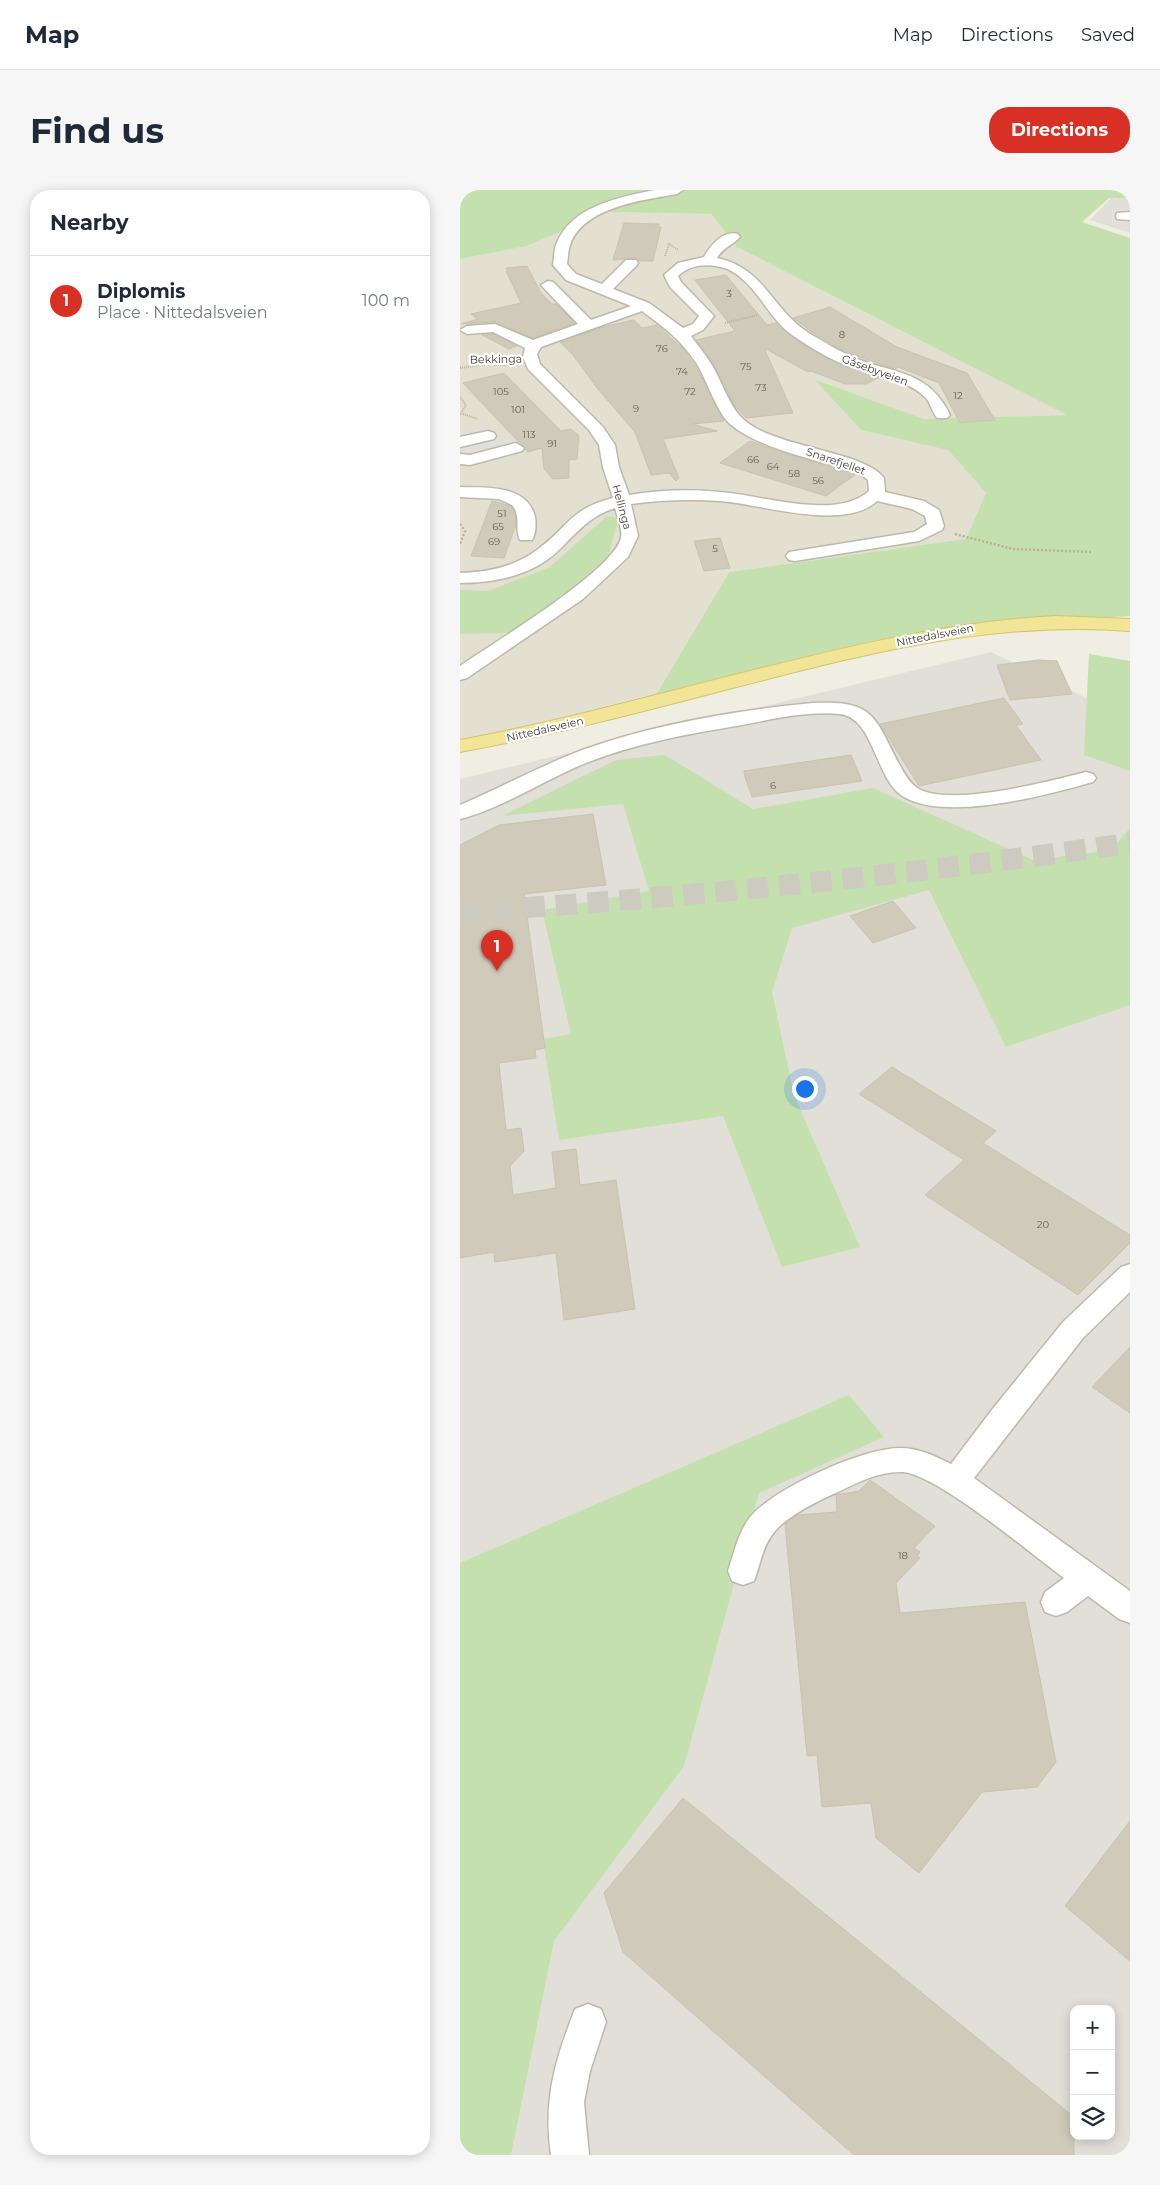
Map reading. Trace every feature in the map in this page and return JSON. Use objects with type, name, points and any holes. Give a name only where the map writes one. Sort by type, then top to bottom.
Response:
[{"type":"main road","name":"Nittedalsveien","points":[[460,746],[535,732],[632,709],[744,677],[913,639],[985,626],[1066,620],[1130,625]]},
{"type":"main road","name":"Nittedalsveien","points":[[460,728],[672,687],[744,677]]},
{"type":"street","name":"Snarefjellet","points":[[677,190],[630,199],[592,212],[571,231],[560,250],[560,265],[571,277],[644,306],[683,335],[704,364],[734,420],[749,430],[776,442],[869,472],[878,483],[874,495]]},
{"type":"street","points":[[708,262],[716,247],[733,236]]},
{"type":"street","name":"Gåsebyveien","points":[[683,335],[698,327],[707,316],[675,284],[671,275],[674,270],[691,262],[708,262],[732,267],[750,279],[775,312],[792,328],[837,356],[918,386],[931,394],[942,415]]},
{"type":"street","points":[[604,289],[631,263]]},
{"type":"street","points":[[548,285],[585,322],[586,327]]},
{"type":"street","points":[[533,366],[529,356],[533,346],[644,306]]},
{"type":"street","points":[[467,330],[495,328],[520,338],[533,346]]},
{"type":"street","name":"Hellinga","points":[[460,674],[577,595],[622,553],[630,536],[611,467],[608,445],[595,427],[533,366]]},
{"type":"street","points":[[460,442],[488,436]]},
{"type":"street","points":[[460,459],[470,460],[516,448]]},
{"type":"street","points":[[460,492],[499,495],[518,501],[526,512],[528,523],[526,536]]},
{"type":"street","points":[[460,578],[494,575],[526,564],[550,549],[582,516],[598,508],[622,502],[658,497],[701,496],[742,499],[826,510],[850,508],[865,502],[874,495],[906,501],[933,514],[936,526],[919,536],[795,556]]},
{"type":"street","points":[[460,813],[544,773],[594,753],[664,734],[786,711],[835,709],[852,710],[859,713],[867,719],[902,786],[926,799],[985,798],[1052,788],[1086,778]]},
{"type":"street","points":[[955,1481],[1001,1419],[1073,1330],[1107,1299],[1130,1274]]},
{"type":"street","points":[[743,1571],[752,1544],[762,1524],[799,1496],[858,1468],[886,1461],[902,1460],[929,1466],[955,1481],[1130,1609]]},
{"type":"street","points":[[1056,1602],[1088,1578]]},
{"type":"street","points":[[570,2155],[565,2097],[572,2065],[588,2022]]},
{"type":"path","points":[[683,335],[731,320],[775,312]]},
{"type":"path","name":"Bekkinga","points":[[460,368],[481,365],[533,366]]},
{"type":"path","points":[[460,397],[466,405],[460,415]]},
{"type":"path","points":[[460,524],[464,531],[460,544]]},
{"type":"path","points":[[936,526],[955,535],[1013,549],[1093,552]]},
{"type":"shaded area","points":[[1111,198],[1130,198],[1130,233],[1090,220]]},
{"type":"shaded area","points":[[607,212],[711,214],[737,247],[1068,415],[924,419],[815,379],[861,430],[947,449],[986,493],[966,540],[729,572],[650,705],[460,740],[460,259],[527,246]]},
{"type":"shaded area","points":[[485,427],[503,444],[460,454],[460,433]]},
{"type":"shaded area","points":[[991,652],[1130,719],[1130,2155],[460,2155],[460,779]]},
{"type":"green space","points":[[460,190],[1130,190],[1130,198],[1109,198],[1082,222],[1130,238],[1130,616],[974,627],[650,705],[729,572],[966,539],[986,493],[948,450],[861,430],[814,379],[924,419],[1067,415],[737,247],[711,214],[607,212],[527,246],[460,259]]},
{"type":"green space","points":[[607,516],[619,518],[608,556],[563,597],[511,633],[460,634],[460,590],[488,591],[550,567]]},
{"type":"green space","points":[[1089,654],[1130,661],[1130,771],[1084,755]]},
{"type":"green space","points":[[665,755],[753,809],[873,788],[1033,860],[1111,850],[1130,828],[1130,1005],[1006,1047],[929,890],[792,928],[772,992],[794,1095],[860,1247],[782,1267],[723,1116],[559,1140],[543,1039],[571,1034],[542,910],[649,891],[623,804],[502,816],[616,760]]},
{"type":"green space","points":[[849,1395],[884,1437],[759,1493],[684,1766],[554,1941],[511,2155],[460,2155],[460,1563]]},
{"type":"building","points":[[624,223],[659,224],[658,227],[661,227],[653,261],[639,261],[636,258],[613,260]]},
{"type":"building","points":[[527,266],[541,293],[552,304],[556,304],[575,323],[533,338],[496,322],[461,324],[478,319],[471,314],[521,303],[506,268]]},
{"type":"building","points":[[726,275],[767,325],[776,323],[794,339],[826,358],[880,377],[866,384],[845,384],[811,371],[808,372],[764,348],[793,413],[746,418],[735,406],[712,362],[696,340],[735,331],[695,280]]},
{"type":"building","points":[[830,307],[897,347],[967,373],[995,420],[960,423],[939,383],[898,367],[895,369],[848,353],[813,333],[793,318]]},
{"type":"building","points":[[634,320],[642,328],[657,325],[683,349],[695,365],[724,421],[692,424],[717,431],[663,439],[679,478],[676,481],[669,473],[651,475],[635,432],[597,388],[573,355],[560,342],[603,327]]},
{"type":"building","points":[[493,334],[517,346],[509,349],[482,335]]},
{"type":"building","points":[[504,373],[561,431],[571,429],[579,436],[577,459],[569,460],[569,478],[553,479],[544,469],[542,448],[528,452],[463,383]]},
{"type":"building","points":[[750,441],[856,474],[826,496],[720,463]]},
{"type":"building","points":[[492,501],[511,506],[515,514],[516,525],[504,558],[471,556]]},
{"type":"building","points":[[720,538],[730,568],[704,571],[694,541]]},
{"type":"building","points":[[1038,660],[1057,661],[1072,694],[1010,700],[997,665]]},
{"type":"building","points":[[1004,698],[1023,724],[1016,725],[1041,760],[919,786],[880,724]]},
{"type":"building","points":[[851,755],[862,781],[752,797],[745,777],[744,771]]},
{"type":"building","points":[[593,814],[606,885],[524,894],[545,1048],[535,1050],[536,1058],[499,1063],[506,1130],[521,1128],[524,1151],[510,1166],[513,1195],[556,1188],[552,1152],[576,1149],[580,1185],[616,1180],[635,1309],[564,1320],[556,1253],[495,1262],[494,1252],[460,1258],[460,845],[499,825]]},
{"type":"building","points":[[893,901],[916,928],[873,943],[850,916]]},
{"type":"building","points":[[892,1067],[996,1131],[983,1143],[1130,1235],[1130,1243],[1078,1295],[925,1195],[964,1160],[859,1094]]},
{"type":"building","points":[[1130,1347],[1130,1413],[1092,1387]]},
{"type":"building","points":[[870,1480],[935,1526],[914,1548],[920,1552],[917,1556],[920,1558],[896,1583],[900,1613],[1025,1602],[1056,1762],[1037,1787],[982,1792],[919,1873],[876,1838],[871,1803],[822,1807],[817,1755],[807,1756],[785,1524],[797,1515],[837,1512],[836,1495],[859,1491]]},
{"type":"building","points":[[683,1798],[1070,2114],[1070,2140],[1074,2140],[1074,2155],[854,2155],[623,1952],[604,1893]]},
{"type":"building","points":[[1130,1821],[1130,1961],[1065,1906]]},
{"type":"tunnel","points":[[466,912],[460,912],[628,900],[795,884],[1046,855],[1130,843]]},
{"type":"place","name":"Diplomis","points":[[497,971]]}]
